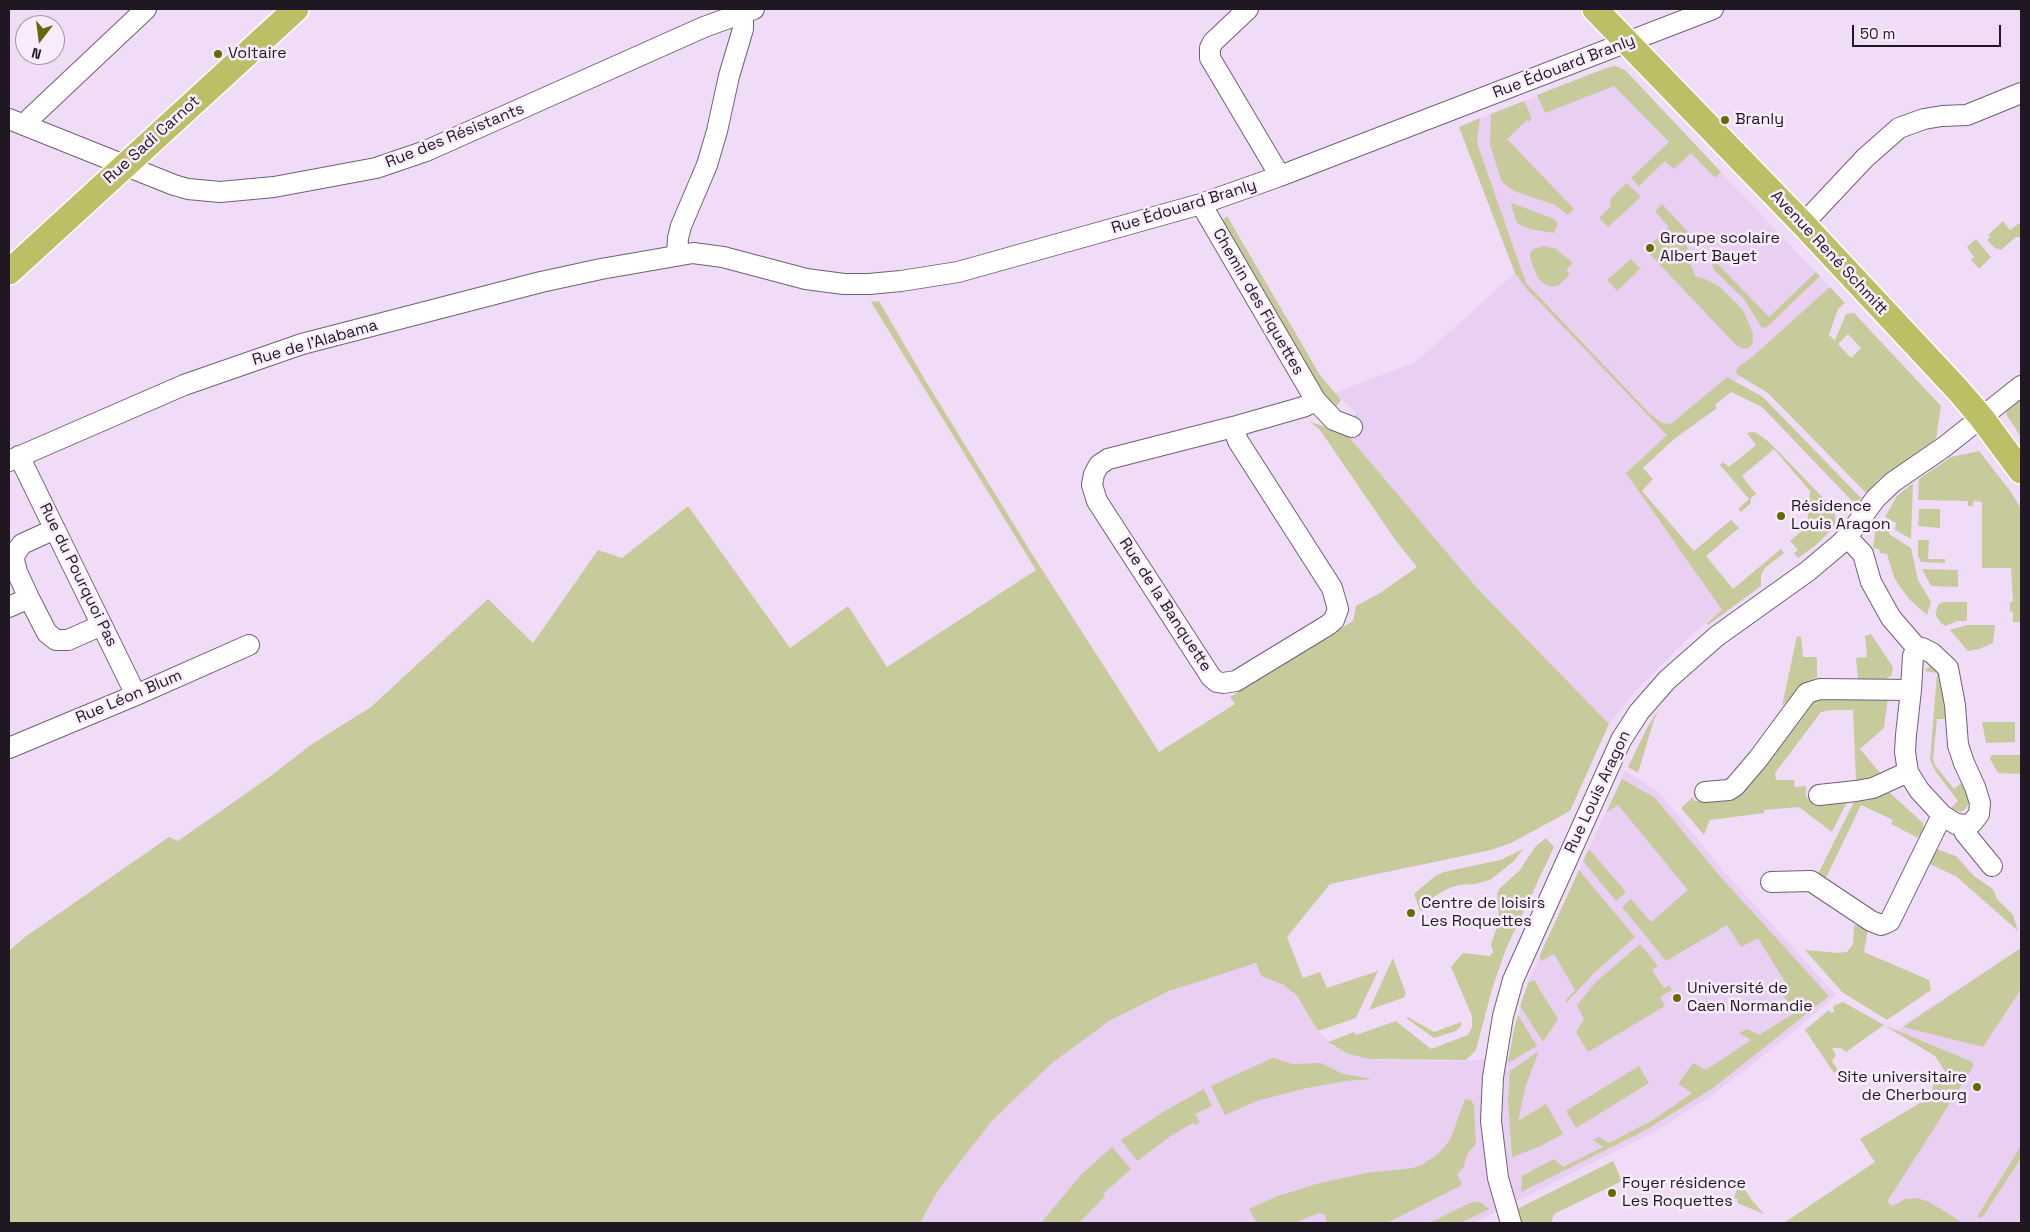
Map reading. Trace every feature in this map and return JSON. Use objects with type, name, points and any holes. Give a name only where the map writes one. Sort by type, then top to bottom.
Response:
[{"type":"main road","name":"Rue Sadi Carnot","points":[[9,272],[296,9]]},
{"type":"main road","name":"Avenue René Schmitt","points":[[1595,9],[1803,224],[1981,417],[2021,471]]},
{"type":"street","points":[[16,121],[146,9]]},
{"type":"street","points":[[1248,9],[1213,42],[1210,48],[1210,58],[1280,176]]},
{"type":"street","name":"Rue Édouard Branly","points":[[633,263],[693,253],[723,257],[820,282],[844,284],[877,284],[958,272],[1201,204],[1280,176],[1713,9]]},
{"type":"street","points":[[677,255],[681,226],[707,165],[717,131],[729,76],[748,11]]},
{"type":"street","name":"Rue des Résistants","points":[[16,121],[125,164],[174,186],[199,192],[274,187],[376,168],[426,151],[704,27],[748,11]]},
{"type":"street","points":[[1803,224],[1865,158],[1899,128],[1924,119],[1966,115],[2021,94]]},
{"type":"street","name":"Chemin des Fiquettes","points":[[1201,204],[1316,400],[1334,420],[1352,427]]},
{"type":"street","name":"Rue de l'Alabama","points":[[14,458],[176,388],[302,344],[541,282],[633,263]]},
{"type":"street","name":"Rue Louis Aragon","points":[[1511,1223],[1501,1193],[1492,1141],[1491,1098],[1496,1052],[1505,1008],[1513,980],[1621,740],[1638,712],[1667,680],[1718,636],[1808,571],[1848,536],[1884,490],[1910,469],[1944,447],[2021,386]]},
{"type":"street","name":"Rue de la Banquette","points":[[1232,427],[1238,441],[1332,588],[1338,609],[1334,620],[1328,625],[1236,681],[1224,683],[1216,682],[1211,677],[1097,501],[1092,485],[1096,469],[1108,459],[1232,427],[1302,407],[1316,400]]},
{"type":"street","name":"Rue du Pourquoi Pas","points":[[14,458],[55,529],[136,695]]},
{"type":"street","points":[[55,529],[22,544],[15,554],[15,565],[29,598],[48,634],[56,640],[68,640],[102,625]]},
{"type":"street","points":[[1848,536],[1863,554],[1871,582],[1891,618],[1918,648],[1927,650],[1938,657],[1949,671],[1955,705],[1958,745],[1980,803],[1979,814],[1976,819],[1966,825],[1952,822],[1942,816],[1919,790],[1908,772],[1905,744],[1913,656],[1918,648]]},
{"type":"street","points":[[9,607],[29,598]]},
{"type":"street","name":"Rue Léon Blum","points":[[9,748],[249,645]]},
{"type":"street","points":[[1705,792],[1729,790],[1735,786],[1758,759],[1807,693],[1820,689],[1911,690]]},
{"type":"street","points":[[1819,795],[1873,788],[1908,772]]},
{"type":"street","points":[[1771,882],[1811,881],[1871,922],[1881,925],[1890,921],[1942,816]]},
{"type":"street","points":[[1961,825],[1965,833],[1992,866]]},
{"type":"shaded area","points":[[1611,67],[1619,67],[1625,70],[1840,298],[1667,435],[1626,473],[1722,610],[1689,637],[1634,693],[1609,724],[1477,588],[1349,437],[1356,412],[1334,393],[1416,362],[1515,273],[1459,127]]},
{"type":"shaded area","name":"Université de Caen Normandie","points":[[1625,771],[1658,791],[1722,869],[1836,995],[1786,1038],[1715,1093],[1658,1130],[1474,1223],[920,1223],[939,1189],[992,1121],[1051,1064],[1109,1021],[1169,991],[1238,967],[1257,963],[1261,976],[1276,980],[1291,990],[1318,1031],[1335,1047],[1348,1054],[1379,1060],[1458,1061],[1509,1057],[1514,1029],[1530,977]]},
{"type":"shaded area","name":"Site universitaire de Cherbourg","points":[[2021,948],[2021,1223],[1784,1223],[1875,1162],[1860,1139],[1925,1100],[1932,1091],[1935,1077],[1944,1071],[1935,1056],[1896,1033],[1905,1024]]},
{"type":"green space","points":[[1615,66],[1625,70],[1721,172],[1715,178],[1691,153],[1674,169],[1665,161],[1639,186],[1631,178],[1669,142],[1614,86],[1545,113],[1537,95]]},
{"type":"green space","points":[[1524,101],[1532,118],[1529,122],[1527,120],[1507,139],[1574,209],[1568,215],[1555,205],[1514,191],[1502,182],[1490,145],[1491,114]]},
{"type":"green space","points":[[1480,118],[1478,146],[1526,283],[1649,413],[1662,423],[1671,424],[1727,377],[1763,397],[1861,498],[1857,502],[1852,501],[1762,407],[1731,392],[1715,405],[1717,408],[1673,440],[1643,468],[1653,479],[1642,491],[1694,551],[1731,520],[1739,528],[1706,556],[1733,589],[1781,549],[1784,553],[1765,568],[1761,575],[1761,586],[1708,625],[1707,623],[1722,610],[1626,473],[1667,435],[1526,288],[1515,273],[1459,127]]},
{"type":"green space","points":[[1627,183],[1641,197],[1608,227],[1599,218],[1610,207],[1611,198]]},
{"type":"green space","points":[[1512,203],[1554,219],[1558,223],[1554,233],[1530,229],[1517,223]]},
{"type":"green space","points":[[1662,204],[1689,233],[1682,241],[1688,248],[1686,251],[1695,276],[1720,287],[1743,310],[1753,334],[1753,342],[1750,347],[1744,349],[1736,345],[1647,251],[1653,246],[1651,244],[1669,227],[1655,211]]},
{"type":"green space","points":[[1227,216],[1320,375],[1341,400],[1336,407],[1321,392],[1222,221]]},
{"type":"green space","points":[[2003,221],[2010,230],[2021,224],[2021,237],[2016,237],[2001,250],[1995,248],[1987,240],[1990,237],[1988,235]]},
{"type":"green space","points":[[1976,239],[1991,257],[1979,269],[1971,260],[1974,257],[1967,247]]},
{"type":"green space","points":[[1544,246],[1556,249],[1573,263],[1566,270],[1570,274],[1558,286],[1551,287],[1543,283],[1538,278],[1531,261],[1530,254],[1533,249]]},
{"type":"green space","points":[[1631,259],[1640,269],[1617,291],[1607,280]]},
{"type":"green space","points":[[1713,259],[1769,317],[1816,272],[1820,276],[1767,327],[1762,328],[1744,299],[1714,270],[1712,265]]},
{"type":"green space","points":[[1830,287],[1845,303],[1838,309],[1829,335],[1835,340],[1846,314],[1854,313],[1941,406],[1936,439],[1879,479],[1866,493],[1768,393],[1738,375],[1736,372],[1738,367],[1751,358]],"holes":[[[1848,334],[1861,348],[1851,358],[1838,344]]]},
{"type":"green space","points":[[879,301],[925,380],[1034,557],[1159,752],[1235,704],[1230,697],[1353,621],[1356,606],[1380,593],[1417,567],[1396,541],[1320,430],[1310,422],[1342,432],[1349,437],[1477,588],[1609,724],[1570,811],[1511,843],[1491,850],[1330,884],[1287,937],[1303,978],[1320,972],[1327,988],[1378,971],[1356,1018],[1318,1031],[1296,995],[1284,985],[1261,976],[1256,963],[1169,991],[1109,1021],[1051,1064],[992,1121],[939,1189],[920,1223],[9,1223],[9,951],[25,937],[169,837],[178,841],[268,778],[312,744],[371,707],[488,599],[533,643],[598,550],[622,558],[688,506],[790,648],[848,606],[887,667],[1036,570],[871,302]]},
{"type":"green space","points":[[2021,399],[2021,437],[2006,414],[2008,408]]},
{"type":"green space","points":[[1747,433],[1757,433],[1769,442],[1834,509],[1836,525],[1816,545],[1798,558],[1794,553],[1798,550],[1790,541],[1807,526],[1810,491],[1774,449],[1742,476],[1756,494],[1751,498],[1751,503],[1741,512],[1738,509],[1749,499],[1720,465],[1723,462],[1729,467],[1756,445]]},
{"type":"green space","points":[[1979,451],[2011,492],[2021,509],[2021,622],[2013,622],[2013,612],[2010,611],[2010,602],[2013,602],[2011,568],[1982,568],[1982,502],[1973,501],[1973,506],[1968,506],[1968,501],[1918,500],[1919,479],[1951,457]]},
{"type":"green space","points":[[1913,483],[1911,539],[1895,530],[1896,523],[1885,517],[1897,496]]},
{"type":"green space","points":[[1919,509],[1940,509],[1940,528],[1918,526]]},
{"type":"green space","points":[[1880,520],[1890,525],[1889,534],[1911,548],[1918,580],[1931,602],[1927,615],[1910,600],[1898,584],[1887,554],[1880,553],[1879,549],[1873,548],[1876,525]]},
{"type":"green space","points":[[1918,540],[1929,540],[1928,559],[1945,559],[1945,563],[1921,562],[1918,556]]},
{"type":"green space","points":[[1922,569],[1958,570],[1958,587],[1931,586]]},
{"type":"green space","points":[[1943,602],[1967,602],[1967,621],[1957,621],[1945,626],[1941,623],[1936,616],[1936,612],[1938,605]]},
{"type":"green space","points":[[1967,625],[1995,625],[1993,643],[1968,651],[1950,630]]},
{"type":"green space","points":[[1871,634],[1893,667],[1892,675],[1884,680],[1858,679],[1856,658],[1867,657],[1865,636]]},
{"type":"green space","points":[[1797,636],[1801,637],[1803,657],[1815,657],[1817,659],[1817,677],[1803,686],[1782,706]]},
{"type":"green space","points":[[1931,665],[1938,667],[1948,719],[1937,719],[1933,759],[1935,765],[1954,789],[1964,781],[1971,800],[1961,812],[1950,809],[1958,801],[1936,772],[1930,760],[1937,673],[1925,671]]},
{"type":"green space","points":[[1888,697],[1884,728],[1860,749],[1882,775],[1874,780],[1856,781],[1853,710],[1821,712],[1775,773],[1776,780],[1794,780],[1795,787],[1806,786],[1806,797],[1817,805],[1841,803],[1849,798],[1832,832],[1799,807],[1764,810],[1764,813],[1710,820],[1704,835],[1681,808],[1693,797],[1694,801],[1725,798],[1813,699]]},
{"type":"green space","points":[[1659,709],[1638,773],[1628,767],[1648,726]]},
{"type":"green space","points":[[1982,722],[2015,722],[2015,742],[1986,743]]},
{"type":"green space","points":[[1991,755],[2021,755],[2021,774],[1998,773],[1990,759]]},
{"type":"green space","points":[[1622,779],[1655,798],[1718,874],[1829,996],[1713,1088],[1644,1131],[1521,1192],[1522,1176],[1554,1159],[1563,1167],[1603,1147],[1593,1140],[1599,1137],[1609,1143],[1653,1120],[1692,1093],[1678,1084],[1693,1063],[1706,1070],[1751,1040],[1739,1033],[1747,1029],[1759,1035],[1795,1013],[1780,990],[1787,985],[1758,938],[1741,947],[1727,925],[1666,961],[1622,907],[1631,899],[1651,922],[1688,890],[1618,805],[1606,813]]},
{"type":"green space","points":[[1883,792],[1890,793],[1923,823],[1924,829],[1918,838],[1891,824],[1893,820],[1861,805],[1825,880],[1816,878],[1857,796]]},
{"type":"green space","points":[[1546,838],[1554,847],[1506,949],[1492,989],[1476,1050],[1466,1060],[1370,1059],[1348,1054],[1328,1042],[1354,1032],[1356,1035],[1396,1021],[1431,1049],[1468,1035],[1472,1027],[1472,1016],[1451,967],[1463,953],[1490,956],[1493,952],[1491,945],[1499,919],[1497,894],[1500,888],[1519,871],[1535,847]]},
{"type":"green space","points":[[1523,849],[1514,861],[1490,880],[1449,888],[1435,896],[1420,911],[1414,894],[1435,876],[1444,872],[1500,860]]},
{"type":"green space","points":[[1589,849],[1626,892],[1616,901],[1583,861]]},
{"type":"green space","points":[[1937,849],[1956,856],[1974,876],[1993,889],[1997,899],[2013,915],[2018,931],[1957,877],[1928,863],[1934,850]]},
{"type":"green space","points":[[1579,870],[1635,937],[1594,973],[1567,1002],[1565,1001],[1575,990],[1554,954],[1541,961],[1540,955]]},
{"type":"green space","points":[[1854,925],[1868,928],[1864,952],[1929,980],[1931,990],[1887,1020],[1842,992],[1805,950],[1847,952],[1853,944]]},
{"type":"green space","points":[[1640,944],[1658,966],[1652,970],[1664,988],[1669,985],[1672,990],[1660,997],[1665,1006],[1588,1052],[1576,1032],[1584,1019],[1577,1005],[1596,982]]},
{"type":"green space","points":[[2021,948],[2021,989],[1983,1047],[1903,1027]]},
{"type":"green space","points":[[1393,958],[1406,994],[1404,995],[1405,997],[1369,1010]]},
{"type":"green space","points":[[1534,980],[1558,1019],[1543,1042],[1520,1006],[1528,983]]},
{"type":"green space","points":[[1843,1002],[1884,1025],[1846,1052],[1841,1048],[1832,1048],[1836,1055],[1832,1061],[1838,1070],[1834,1073],[1805,1030],[1829,1010],[1830,1013],[1834,1012],[1833,1006]]},
{"type":"green space","points":[[1518,1015],[1537,1046],[1508,1063],[1514,1029]]},
{"type":"green space","points":[[1408,1017],[1434,1032],[1461,1022],[1461,1026],[1456,1031],[1434,1038],[1406,1018]]},
{"type":"green space","points":[[1884,1025],[1973,1063],[1973,1067],[1887,1202],[1893,1206],[1905,1199],[1917,1198],[1929,1202],[1960,1221],[1959,1223],[1784,1223],[1875,1162],[1860,1139],[1925,1100],[1932,1091],[1935,1077],[1945,1071],[1935,1056]]},
{"type":"green space","points":[[1539,1051],[1526,1085],[1518,1121],[1546,1104],[1563,1134],[1539,1147],[1512,1157],[1508,1101],[1510,1071]]},
{"type":"green space","points":[[1273,1058],[1293,1064],[1321,1063],[1343,1074],[1372,1079],[1345,1081],[1302,1089],[1257,1101],[1225,1115],[1211,1086]]},
{"type":"green space","points":[[1639,1066],[1649,1083],[1576,1128],[1566,1111]]},
{"type":"green space","points":[[1204,1089],[1212,1106],[1195,1114],[1200,1122],[1195,1125],[1193,1123],[1172,1135],[1137,1161],[1121,1140],[1163,1112]]},
{"type":"green space","points":[[1465,1099],[1471,1100],[1474,1105],[1476,1144],[1468,1153],[1463,1168],[1457,1174],[1462,1185],[1387,1223],[1327,1223],[1325,1215],[1319,1213],[1294,1223],[1257,1223],[1249,1209],[1275,1197],[1316,1184],[1366,1173],[1413,1168],[1423,1164],[1438,1154],[1450,1140]]},
{"type":"green space","points":[[2021,1146],[2021,1158],[1984,1215],[1980,1218],[1977,1217]]},
{"type":"green space","points":[[1112,1147],[1131,1169],[1103,1194],[1105,1196],[1079,1223],[1041,1223],[1080,1176]]},
{"type":"green space","points":[[1613,1161],[1622,1181],[1554,1214],[1551,1223],[1522,1223],[1517,1209]]},
{"type":"green space","points":[[1742,1185],[1764,1214],[1737,1203],[1738,1199],[1734,1198],[1737,1189]]},
{"type":"green space","points":[[1470,1203],[1482,1203],[1489,1209],[1461,1223],[1429,1223]]},
{"type":"place","name":"Voltaire","points":[[218,54]]},
{"type":"place","name":"Branly","points":[[1725,120]]},
{"type":"place","name":"Groupe scolaire Albert Bayet","points":[[1650,248]]},
{"type":"place","name":"Résidence Louis Aragon","points":[[1781,516]]},
{"type":"place","name":"Centre de loisirs Les Roquettes","points":[[1411,913]]},
{"type":"place","name":"Université de Caen Normandie","points":[[1677,998]]},
{"type":"place","name":"Site universitaire de Cherbourg","points":[[1977,1087]]},
{"type":"place","name":"Foyer résidence Les Roquettes","points":[[1612,1193]]}]
